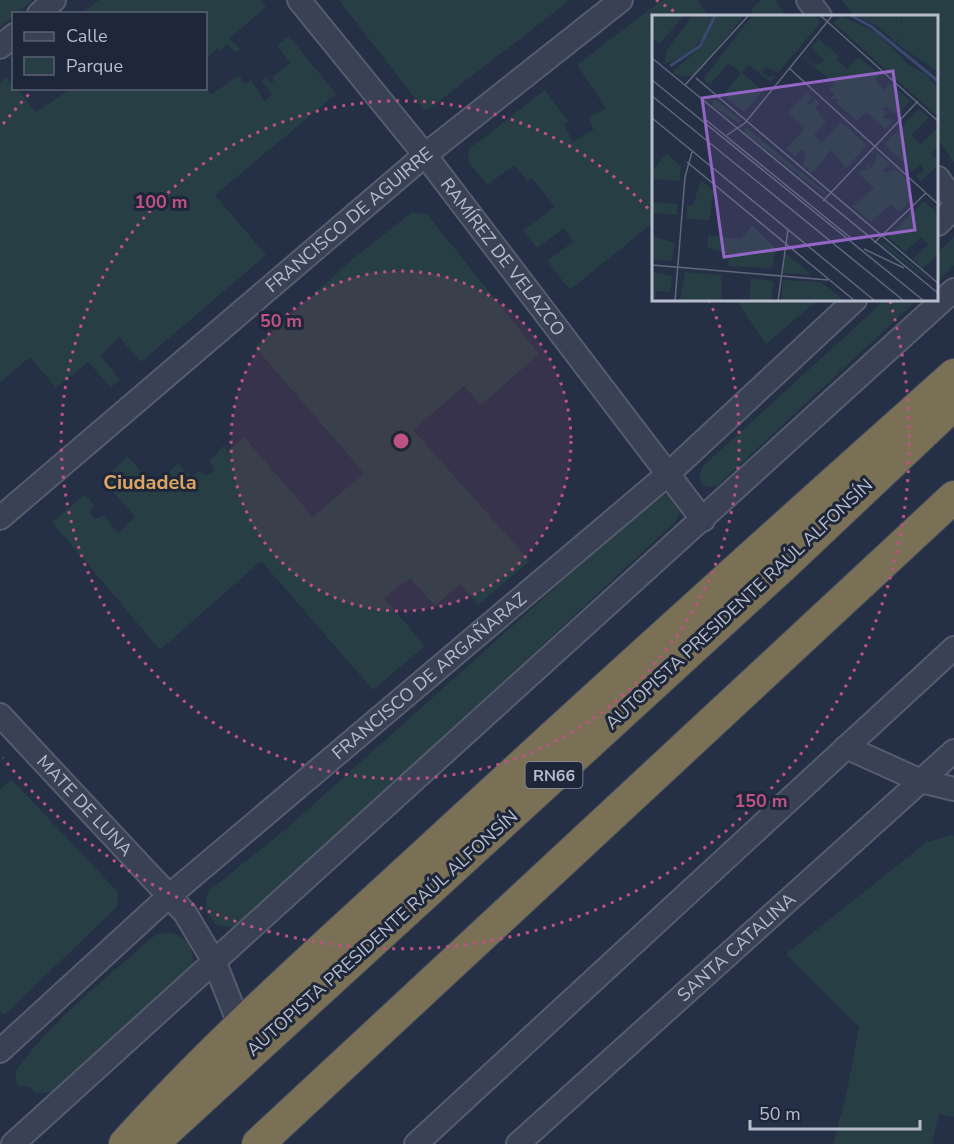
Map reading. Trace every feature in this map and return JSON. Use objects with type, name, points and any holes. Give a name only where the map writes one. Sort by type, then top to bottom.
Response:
[{"type":"highway","points":[[125,1144],[182,1080],[240,1026],[642,654],[954,375]]},
{"type":"highway","name":"AUTOPISTA PRESIDENTE RAÚL ALFONSÍN","points":[[152,1144],[786,563],[954,404]]},
{"type":"highway","points":[[258,1144],[954,497]]},
{"type":"street","points":[[41,12],[54,0]]},
{"type":"street","name":"RAMÍREZ DE VELAZCO","points":[[299,0],[425,154],[703,520]]},
{"type":"street","name":"FRANCISCO DE AGUIRRE","points":[[0,518],[425,154],[621,0]]},
{"type":"street","points":[[808,0],[819,15]]},
{"type":"street","points":[[0,47],[12,37]]},
{"type":"street","points":[[939,179],[954,201]]},
{"type":"street","points":[[939,223],[954,208]]},
{"type":"street","points":[[13,1144],[954,290]]},
{"type":"street","name":"FRANCISCO DE ARGAÑARAZ","points":[[0,1051],[169,896],[668,474],[853,302]]},
{"type":"street","points":[[416,1144],[954,648]]},
{"type":"street","name":"MATE DE LUNA","points":[[0,715],[185,913],[215,963],[240,1026]]},
{"type":"street","points":[[846,747],[921,781],[954,789]]},
{"type":"street","name":"SANTA CATALINA","points":[[518,1144],[954,751]]},
{"type":"green space","points":[[0,0],[33,0],[18,12],[12,12],[12,17],[0,27]]},
{"type":"green space","points":[[99,0],[260,0],[266,7],[230,38],[240,49],[235,53],[228,44],[220,50],[217,48],[207,59],[207,12],[83,12]]},
{"type":"green space","points":[[339,0],[570,0],[429,109],[423,109]]},
{"type":"green space","points":[[662,0],[697,0],[707,15],[652,15],[652,224],[570,290],[547,261],[573,242],[564,228],[537,248],[523,231],[555,207],[532,178],[527,181],[514,165],[487,185],[468,161],[469,149],[545,90],[569,122],[564,124],[573,142],[594,129],[588,118],[606,108],[577,65]]},
{"type":"green space","points":[[761,0],[775,0],[785,15],[752,15],[752,8]]},
{"type":"green space","points":[[842,0],[954,0],[954,163],[939,140],[939,15],[853,15]]},
{"type":"green space","points":[[289,36],[336,94],[215,195],[266,255],[141,362],[119,337],[101,356],[120,380],[111,387],[88,362],[56,388],[30,357],[0,383],[0,83],[7,77],[12,85],[12,90],[18,90],[36,112],[69,90],[207,90],[207,88],[211,95],[239,75],[245,84],[251,80],[265,101],[272,95],[262,81],[265,77],[270,83],[274,81],[272,77],[290,63],[277,45]]},
{"type":"green space","points":[[412,212],[427,214],[539,354],[481,405],[464,386],[413,430],[530,561],[478,605],[460,584],[435,606],[410,578],[384,598],[425,646],[373,690],[261,561],[160,650],[52,522],[85,494],[94,505],[90,512],[95,519],[104,515],[118,533],[135,517],[102,479],[128,457],[154,486],[178,463],[191,477],[200,470],[207,476],[215,470],[209,461],[223,446],[228,451],[244,437],[313,517],[364,473],[255,347],[354,258]]},
{"type":"green space","points":[[954,237],[954,265],[939,280],[939,251]]},
{"type":"green space","points":[[737,302],[816,302],[766,344]]},
{"type":"green space","points":[[883,302],[915,302],[718,485],[709,487],[702,483],[699,478],[702,467]]},
{"type":"green space","points":[[658,495],[669,495],[676,501],[679,514],[676,521],[242,924],[233,928],[215,924],[205,909],[207,894],[212,888],[286,829]]},
{"type":"green space","points":[[11,779],[118,892],[117,907],[4,1015],[0,1011],[0,789]]},
{"type":"green space","points":[[954,836],[954,1117],[939,1114],[932,1144],[833,1144],[846,1096],[859,1027],[786,954],[927,842]]},
{"type":"green space","points":[[168,932],[180,936],[189,944],[193,954],[192,968],[54,1092],[36,1093],[31,1088],[17,1085],[15,1072],[44,1036],[148,941],[157,934]]},
{"type":"district","name":"Ciudadela","points":[[150,482]]}]
